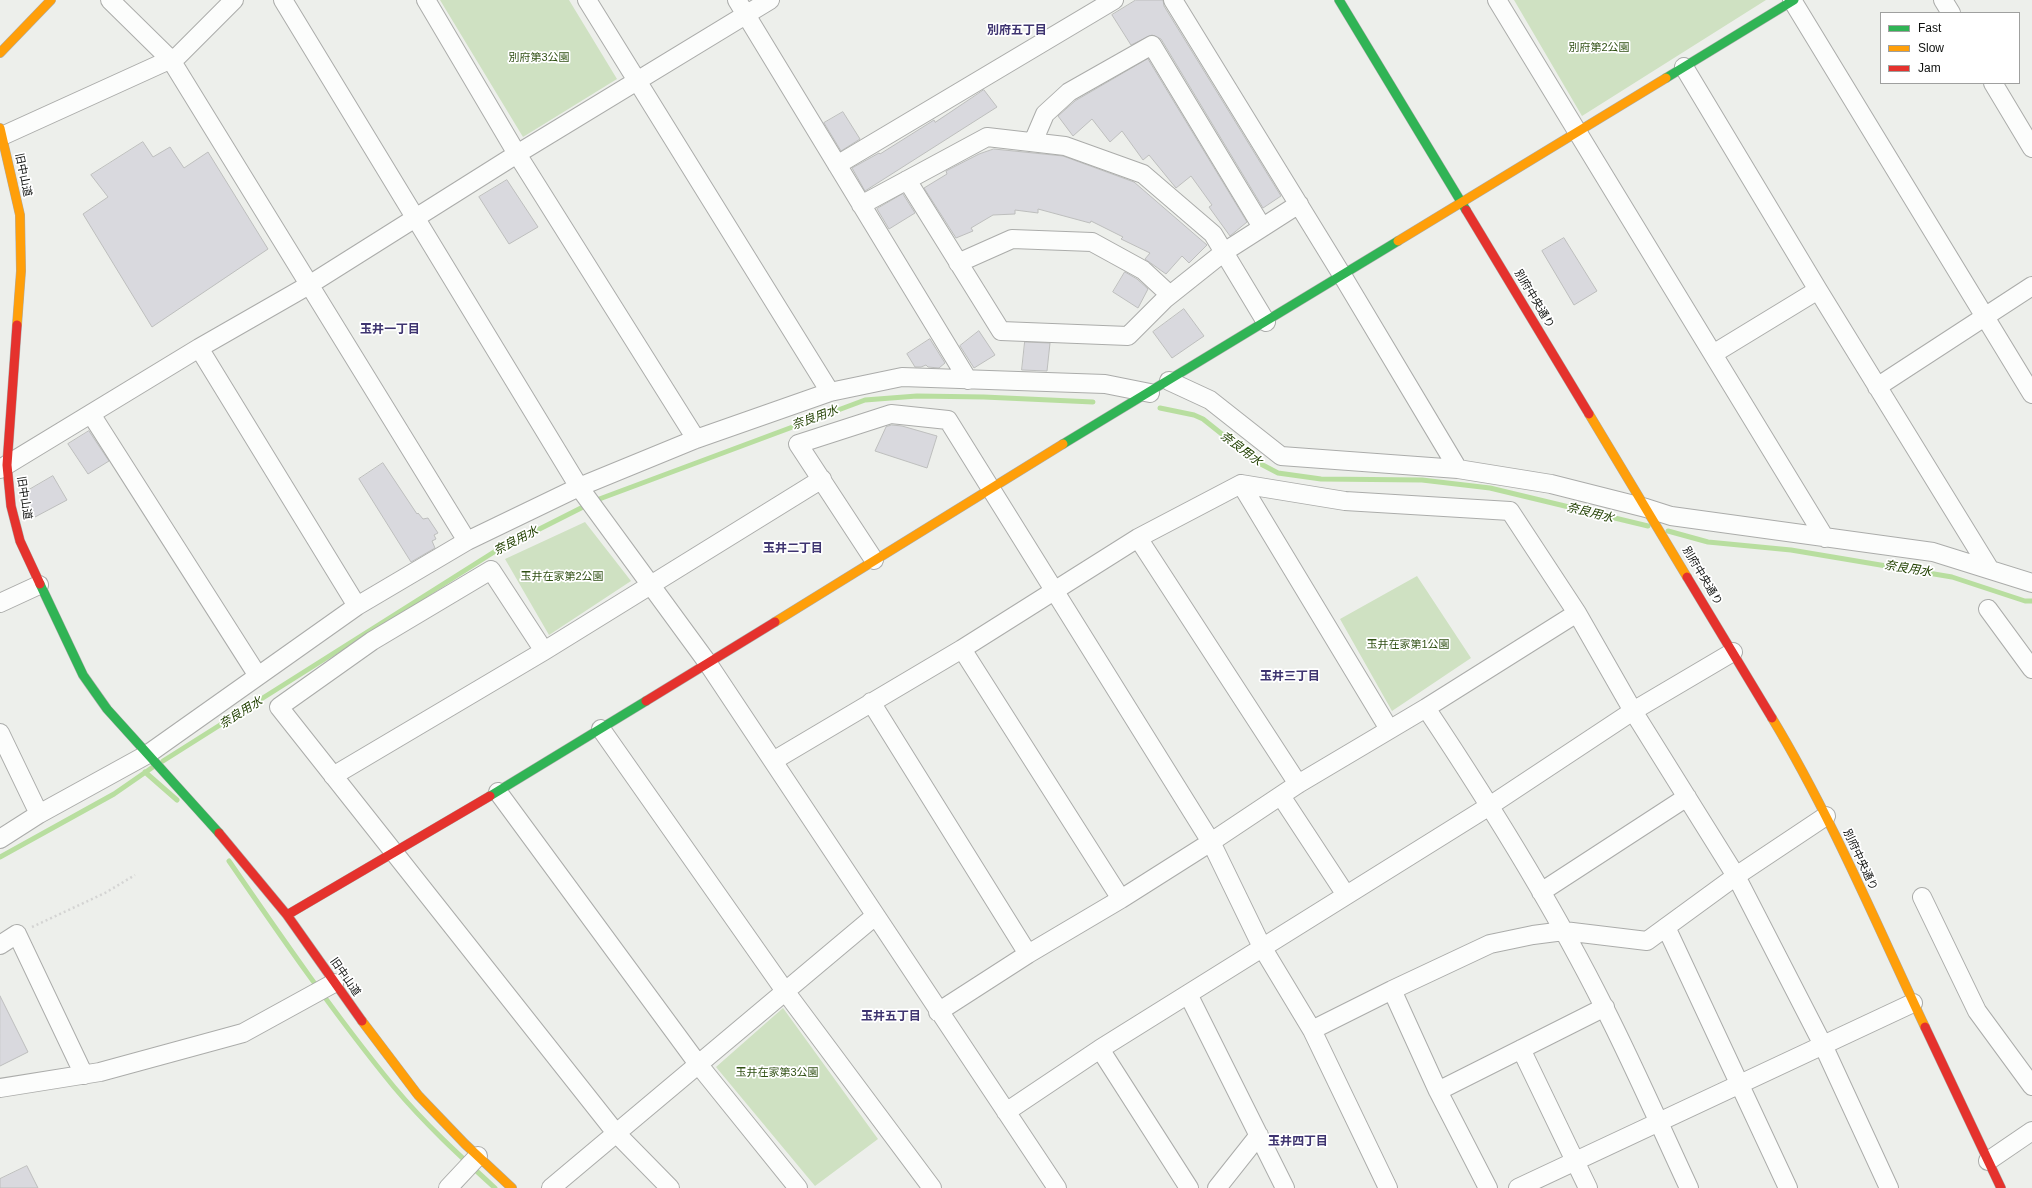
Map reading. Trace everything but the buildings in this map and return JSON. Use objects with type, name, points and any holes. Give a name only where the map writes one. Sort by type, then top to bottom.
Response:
[{"type":"street","points":[[0,53],[51,0]]},
{"type":"street","points":[[110,0],[171,60],[467,541]]},
{"type":"street","points":[[1,132],[171,60],[178,56],[234,0]]},
{"type":"street","points":[[283,0],[579,487],[707,662],[938,1012],[1057,1188]]},
{"type":"street","points":[[426,0],[517,154],[696,439]]},
{"type":"street","points":[[587,0],[636,82],[830,392]]},
{"type":"street","points":[[4,467],[199,348],[310,285],[517,154],[636,82],[741,7],[770,0]]},
{"type":"street","points":[[837,165],[1114,0]]},
{"type":"street","points":[[1173,0],[1299,204],[1458,469]]},
{"type":"street","name":"別府中央通り","points":[[1339,0],[1666,539],[1798,761],[1826,816],[2001,1188]]},
{"type":"street","points":[[1497,0],[1824,538]]},
{"type":"street","points":[[286,915],[395,854],[498,792],[991,488],[1266,322],[1792,0],[2032,394]]},
{"type":"street","points":[[1943,0],[1949,12]]},
{"type":"street","points":[[741,7],[968,380]]},
{"type":"street","points":[[1034,142],[1045,114],[1069,92],[1152,45],[1262,227]]},
{"type":"street","points":[[1684,67],[1877,387],[1989,568]]},
{"type":"street","points":[[1994,84],[2032,148]]},
{"type":"street","name":"旧中山道","points":[[1,132],[5,172],[20,215],[21,271],[4,467],[11,506],[20,540],[82,675],[107,709],[208,819],[286,915],[382,1050],[418,1095],[512,1188]]},
{"type":"street","points":[[862,205],[987,137],[1065,146],[1143,174],[1213,234],[1266,322]]},
{"type":"street","points":[[907,180],[1001,331],[1128,336],[1170,295],[1224,252],[1299,204]]},
{"type":"street","points":[[958,263],[1012,239],[1092,242],[1143,270],[1170,295]]},
{"type":"street","points":[[1877,387],[2032,286]]},
{"type":"street","points":[[1713,354],[1818,290]]},
{"type":"street","points":[[199,348],[357,606]]},
{"type":"street","points":[[0,839],[39,814],[151,757],[258,676],[357,606],[467,541],[579,487],[696,439],[830,392],[902,377],[1105,384],[1150,392]]},
{"type":"street","points":[[1169,381],[1210,400],[1281,456],[1458,469],[1551,484],[1649,513],[1933,552],[1989,568],[2032,583]]},
{"type":"street","points":[[91,414],[258,676]]},
{"type":"street","points":[[874,560],[798,444],[892,414],[948,420],[1053,591],[1211,842],[1262,947],[1312,1030],[1388,1188]]},
{"type":"street","points":[[333,776],[544,652],[822,479]]},
{"type":"street","points":[[1241,484],[1389,729]]},
{"type":"street","points":[[773,761],[962,649],[1138,538],[1241,484],[1345,501],[1510,511],[1577,613],[1633,711],[1736,876],[1823,1045],[1890,1188]]},
{"type":"street","points":[[1138,538],[1298,784]]},
{"type":"street","points":[[544,652],[491,570],[372,641],[279,707],[616,1133],[670,1188]]},
{"type":"street","points":[[0,603],[39,584]]},
{"type":"street","points":[[1988,609],[2032,669]]},
{"type":"street","points":[[938,1012],[1028,954],[1121,899],[1211,842],[1298,784],[1426,708],[1577,613]]},
{"type":"street","points":[[962,649],[1121,899]]},
{"type":"street","points":[[1006,1112],[1100,1049],[1491,805],[1633,711],[1732,652]]},
{"type":"street","points":[[871,702],[1028,954]]},
{"type":"street","points":[[1426,708],[1491,805],[1564,931],[1604,1007],[1689,1188]]},
{"type":"street","points":[[601,729],[785,991],[932,1188]]},
{"type":"street","points":[[0,734],[39,814]]},
{"type":"street","points":[[498,792],[698,1064],[798,1188]]},
{"type":"street","points":[[1281,796],[1346,896]]},
{"type":"street","points":[[1541,892],[1687,797]]},
{"type":"street","points":[[1312,1030],[1392,990],[1490,944],[1533,935],[1564,931],[1647,941],[1736,876],[1826,816]]},
{"type":"street","points":[[1922,897],[1977,1011],[2032,1086]]},
{"type":"street","points":[[551,1188],[875,916]]},
{"type":"street","points":[[1666,927],[1788,1188]]},
{"type":"street","points":[[0,945],[17,934],[84,1075]]},
{"type":"street","points":[[0,1088],[100,1072],[243,1033],[334,983]]},
{"type":"street","points":[[1392,990],[1438,1091],[1488,1188]]},
{"type":"street","points":[[1188,994],[1285,1188]]},
{"type":"street","points":[[1518,1188],[1913,1003]]},
{"type":"street","points":[[1438,1091],[1604,1007]]},
{"type":"street","points":[[1100,1049],[1189,1188]]},
{"type":"street","points":[[1520,1049],[1588,1188]]},
{"type":"street","points":[[1988,1161],[2032,1131]]},
{"type":"street","points":[[1217,1188],[1259,1135]]},
{"type":"street","points":[[448,1188],[478,1156]]},
{"type":"path","points":[[17,934],[105,893],[135,875]]},
{"type":"green space","name":"別府第3公園","points":[[440,0],[569,0],[617,79],[523,137]]},
{"type":"green space","name":"別府第2公園","points":[[1514,0],[1766,0],[1582,116]]},
{"type":"green space","name":"玉井在家第2公園","points":[[585,522],[631,581],[549,635],[505,559]]},
{"type":"green space","name":"玉井在家第1公園","points":[[1417,576],[1471,658],[1392,711],[1340,619]]},
{"type":"green space","name":"玉井在家第3公園","points":[[783,1008],[878,1139],[815,1186],[716,1067]]},
{"type":"waterway","name":"奈良用水","points":[[594,501],[865,400],[917,396],[984,397],[1093,402]]},
{"type":"waterway","name":"奈良用水","points":[[1160,408],[1194,415],[1203,419],[1257,462],[1278,473],[1321,479],[1422,480],[1490,488],[1648,526]]},
{"type":"waterway","name":"奈良用水","points":[[163,761],[494,552],[587,505]]},
{"type":"waterway","name":"奈良用水","points":[[1668,531],[1708,542],[1791,550],[1952,577],[2025,601],[2032,601]]},
{"type":"waterway","name":"奈良用水","points":[[0,857],[114,794],[153,767]]},
{"type":"waterway","points":[[145,772],[177,800]]},
{"type":"waterway","points":[[229,861],[289,947],[372,1060],[430,1127],[495,1188]]},
{"type":"traffic: fast","points":[[1339,0],[1466,210]]},
{"type":"traffic: fast","points":[[1666,78],[1794,0]]},
{"type":"traffic: fast","points":[[1063,444],[1398,241]]},
{"type":"traffic: fast","points":[[40,584],[83,675],[107,709],[219,833]]},
{"type":"traffic: fast","points":[[490,796],[646,701]]},
{"type":"traffic: slow","points":[[0,53],[51,0]]},
{"type":"traffic: slow","points":[[1398,241],[1666,78]]},
{"type":"traffic: slow","points":[[0,128],[20,215],[21,271],[17,325]]},
{"type":"traffic: slow","points":[[1589,414],[1687,577]]},
{"type":"traffic: slow","points":[[775,622],[1063,444]]},
{"type":"traffic: slow","points":[[1772,718],[1794,755],[1833,831],[1871,909],[1925,1027]]},
{"type":"traffic: slow","points":[[362,1021],[418,1095],[465,1144],[512,1188]]},
{"type":"traffic: jam","points":[[1466,210],[1589,414]]},
{"type":"traffic: jam","points":[[17,325],[7,465],[11,506],[20,541],[40,584]]},
{"type":"traffic: jam","points":[[1687,577],[1772,718]]},
{"type":"traffic: jam","points":[[646,701],[775,622]]},
{"type":"traffic: jam","points":[[287,915],[490,796]]},
{"type":"traffic: jam","points":[[219,833],[287,915],[362,1021]]},
{"type":"traffic: jam","points":[[1925,1027],[2001,1188]]},
{"type":"district","name":"別府五丁目","points":[[1017,31]]},
{"type":"district","name":"玉井一丁目","points":[[390,330]]},
{"type":"district","name":"玉井二丁目","points":[[793,549]]},
{"type":"district","name":"玉井三丁目","points":[[1290,677]]},
{"type":"district","name":"玉井五丁目","points":[[891,1017]]},
{"type":"district","name":"玉井四丁目","points":[[1298,1142]]}]
